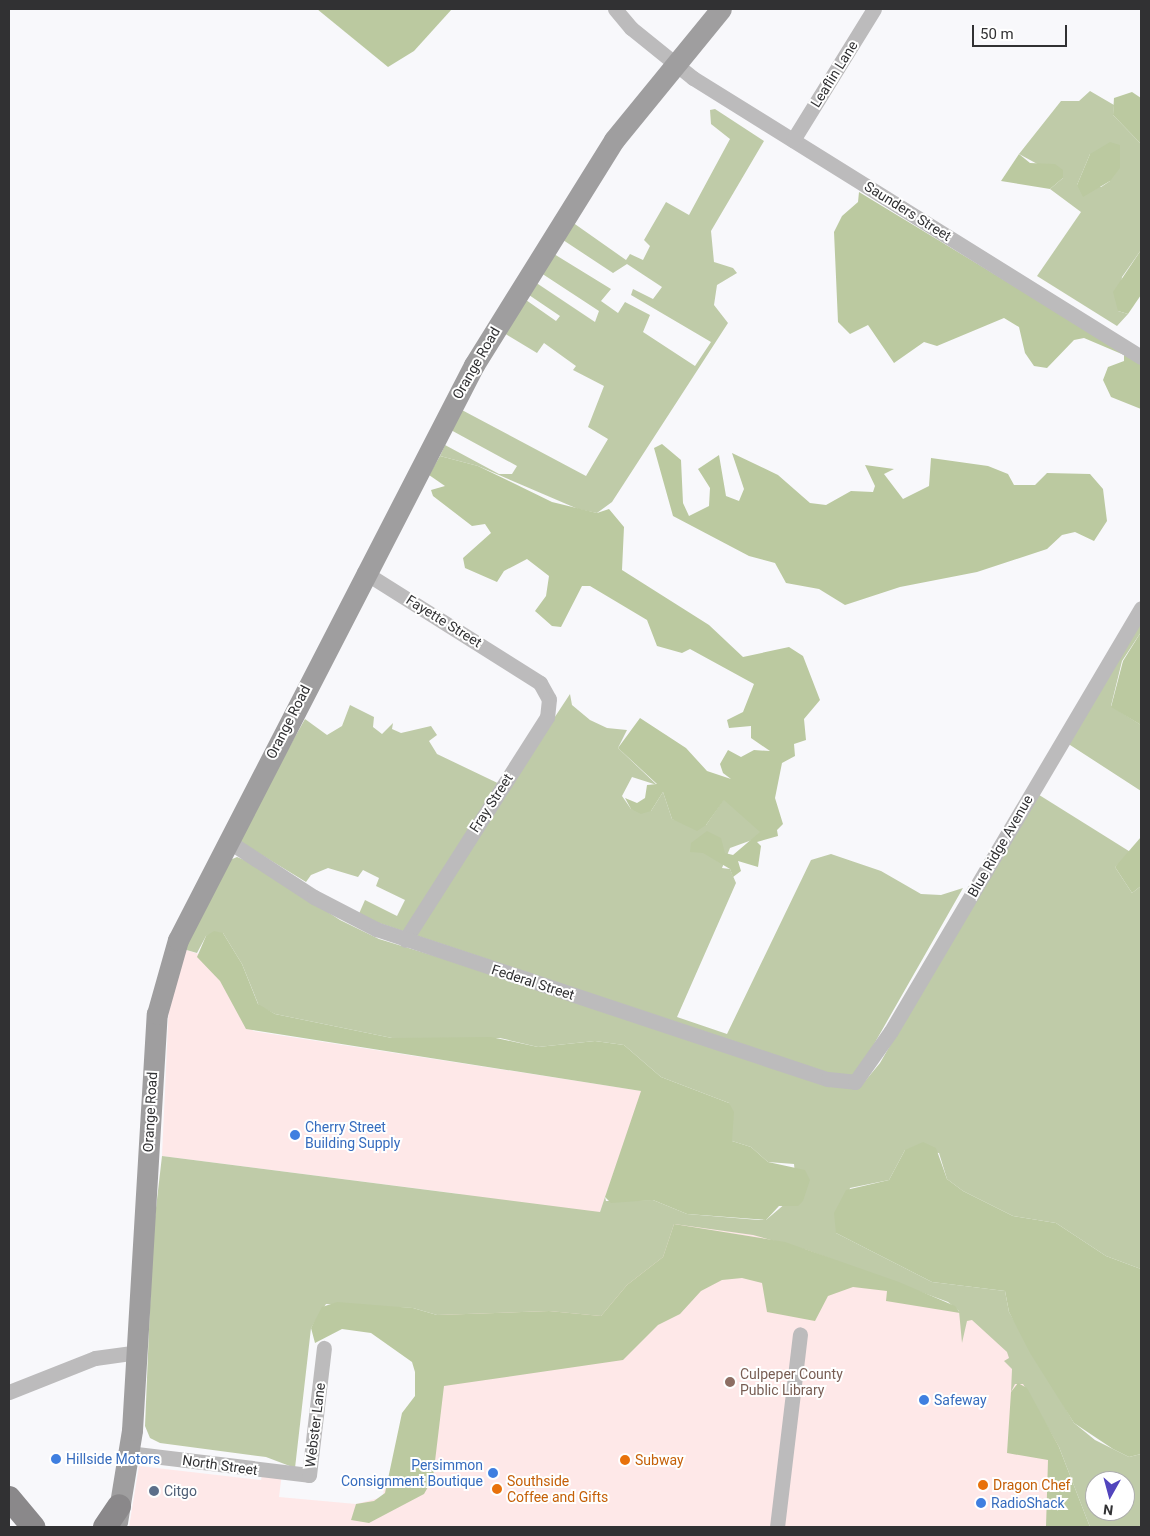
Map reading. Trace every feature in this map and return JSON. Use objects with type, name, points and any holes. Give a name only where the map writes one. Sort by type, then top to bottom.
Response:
[{"type":"main road","name":"Orange Road","points":[[118,1517],[128,1453],[138,1352],[157,1014],[178,940],[364,572],[474,365],[547,242],[614,140],[674,64],[721,9]]},
{"type":"main road","points":[[23,1516],[39,1527]]},
{"type":"main road","points":[[105,1527],[118,1517]]},
{"type":"street","name":"Saunders Street","points":[[615,9],[674,64],[1141,357]]},
{"type":"street","name":"Leaflin Lane","points":[[794,140],[874,9]]},
{"type":"street","name":"Fayette Street","points":[[364,572],[523,672]]},
{"type":"street","name":"Blue Ridge Avenue","points":[[855,1082],[872,1062],[1141,608]]},
{"type":"street","name":"Fray Street","points":[[405,940],[547,717],[546,690],[523,672]]},
{"type":"street","name":"Federal Street","points":[[228,841],[341,912],[405,940],[828,1079],[855,1082]]},
{"type":"street","points":[[777,1527],[800,1334]]},
{"type":"street","name":"Webster Lane","points":[[282,1473],[309,1476],[324,1348]]},
{"type":"street","points":[[9,1392],[95,1358],[138,1352]]},
{"type":"street","name":"North Street","points":[[128,1453],[282,1473]]},
{"type":"shaded area","points":[[183,949],[233,965],[253,1031],[642,1091],[600,1212],[776,1233],[1071,1359],[1048,1527],[129,1527],[139,1466],[261,1480],[263,1470],[282,1473],[279,1497],[356,1504],[383,1497],[385,1476],[409,1479],[460,1194],[162,1156],[169,1002]]},
{"type":"green space","points":[[317,9],[452,9],[414,51],[388,67]]},
{"type":"green space","points":[[1090,91],[1114,105],[1113,115],[1141,144],[1141,250],[1122,277],[1118,311],[1128,314],[1117,326],[1037,276],[1081,212],[1050,189],[1063,178],[1019,154],[1061,101],[1079,101]],"holes":[[[1090,154],[1110,181],[1101,187],[1077,185]]]},
{"type":"green space","points":[[1132,92],[1141,98],[1141,144],[1113,115],[1114,98]]},
{"type":"green space","points":[[715,109],[764,141],[711,231],[714,262],[733,268],[737,273],[717,285],[714,305],[728,323],[612,502],[597,513],[578,509],[478,466],[440,456],[445,445],[499,474],[512,474],[517,466],[449,429],[460,409],[586,476],[608,439],[588,427],[604,386],[573,370],[576,366],[544,343],[537,353],[504,333],[526,300],[556,321],[560,316],[529,295],[535,282],[595,322],[599,311],[541,273],[554,254],[611,289],[601,301],[618,313],[625,302],[650,315],[643,332],[695,366],[711,342],[631,295],[633,289],[653,299],[662,287],[627,264],[613,273],[560,238],[572,222],[626,260],[630,254],[643,260],[650,246],[644,240],[666,202],[689,215],[730,139],[711,124],[710,110]]},
{"type":"green space","points":[[1110,142],[1120,145],[1120,168],[1110,181],[1083,197],[1077,185],[1090,154]]},
{"type":"green space","points":[[1019,154],[1030,163],[1055,164],[1063,170],[1063,178],[1050,189],[1001,181]]},
{"type":"green space","points":[[859,192],[1141,363],[1141,409],[1111,397],[1103,380],[1108,367],[1124,361],[1124,355],[1084,338],[1074,340],[1047,368],[1034,366],[1025,353],[1019,327],[1004,318],[937,346],[924,342],[894,363],[868,325],[850,334],[838,322],[834,232],[842,216],[858,202]]},
{"type":"green space","points":[[1141,250],[1141,295],[1128,314],[1118,311],[1113,292]]},
{"type":"green space","points":[[662,444],[681,460],[683,503],[689,516],[709,506],[710,488],[698,469],[719,455],[726,496],[739,501],[744,489],[732,453],[778,475],[810,503],[826,505],[851,491],[873,492],[875,486],[865,465],[894,469],[884,474],[903,499],[929,486],[931,458],[988,466],[1008,474],[1014,485],[1035,485],[1047,473],[1090,474],[1103,489],[1107,521],[1094,541],[1075,532],[1062,535],[1047,549],[977,572],[900,587],[845,605],[819,589],[786,583],[775,563],[749,556],[673,516],[654,448]]},
{"type":"green space","points":[[440,456],[478,466],[552,502],[597,513],[609,509],[624,527],[622,570],[709,625],[743,657],[789,647],[803,656],[820,700],[804,719],[806,740],[794,744],[795,756],[782,763],[775,798],[783,824],[777,830],[778,836],[757,842],[761,846],[758,867],[738,861],[741,871],[733,877],[730,869],[703,853],[690,852],[691,843],[707,831],[721,838],[725,853],[733,855],[760,832],[724,800],[706,825],[697,831],[672,819],[663,792],[651,811],[641,814],[631,809],[625,798],[637,803],[645,798],[647,785],[657,784],[618,748],[640,718],[686,748],[707,771],[731,779],[723,773],[720,764],[728,750],[741,757],[754,750],[770,751],[751,738],[751,726],[729,728],[727,720],[743,712],[754,684],[690,649],[682,653],[657,646],[647,620],[590,586],[582,586],[561,627],[552,626],[535,611],[546,596],[549,576],[527,559],[504,571],[497,582],[465,568],[463,558],[491,533],[485,524],[472,526],[433,496],[431,490],[445,486],[429,475]]},
{"type":"green space","points":[[1141,620],[1141,632],[1122,661],[1111,706],[1141,725],[1141,791],[1067,743]]},
{"type":"green space","points":[[1141,632],[1141,725],[1111,707],[1123,661]]},
{"type":"green space","points":[[570,694],[572,705],[590,720],[607,728],[627,730],[618,748],[657,785],[632,777],[622,796],[631,809],[651,811],[663,792],[672,819],[706,825],[724,799],[759,828],[763,836],[730,848],[722,868],[730,869],[736,883],[677,1017],[727,1034],[811,860],[831,854],[881,871],[921,894],[941,895],[963,888],[857,1074],[844,1078],[358,916],[365,900],[397,916],[405,900],[376,886],[379,878],[363,870],[358,877],[328,868],[311,875],[306,882],[237,840],[305,719],[327,735],[342,726],[350,705],[374,717],[373,727],[382,734],[393,723],[392,729],[401,733],[431,726],[437,735],[429,741],[437,754],[508,788]]},
{"type":"green space","points":[[1036,793],[1132,853],[1115,867],[1132,893],[1141,886],[1141,1269],[1106,1256],[1056,1223],[1013,1216],[963,1191],[947,1179],[939,1153],[905,1150],[889,1180],[850,1188],[836,1233],[932,1282],[1005,1291],[1009,1312],[1074,1423],[1095,1440],[1129,1457],[1141,1454],[1141,1527],[1090,1527],[1088,1521],[1135,1521],[1135,1471],[1085,1471],[1085,1514],[1059,1447],[1023,1384],[1015,1384],[1011,1392],[1012,1369],[1004,1361],[1009,1358],[1007,1352],[972,1320],[967,1321],[962,1343],[959,1311],[948,1302],[807,1250],[753,1235],[674,1224],[663,1257],[627,1285],[601,1316],[549,1311],[437,1315],[413,1308],[326,1304],[311,1328],[295,1468],[266,1457],[160,1443],[150,1438],[145,1426],[153,1234],[162,1156],[600,1212],[605,1197],[606,1201],[653,1200],[687,1214],[759,1220],[766,1220],[786,1203],[798,1206],[794,1164],[768,1162],[751,1147],[732,1141],[729,1103],[661,1077],[624,1045],[595,1041],[538,1047],[500,1038],[392,1038],[275,1014],[259,1006],[242,964],[223,933],[206,936],[197,953],[183,949],[230,860],[237,857],[252,863],[340,920],[379,939],[861,1086],[880,1063]]},
{"type":"green space","points":[[1141,837],[1141,886],[1132,893],[1115,867]]},
{"type":"green space","points":[[214,931],[223,933],[242,964],[258,1004],[275,1014],[392,1038],[491,1037],[538,1047],[595,1041],[624,1045],[661,1077],[729,1103],[734,1112],[732,1141],[751,1147],[768,1162],[805,1170],[810,1180],[803,1201],[798,1206],[779,1206],[766,1220],[687,1214],[653,1200],[611,1203],[605,1197],[641,1091],[246,1029],[220,981],[197,957],[206,936]]},
{"type":"green space","points":[[923,1142],[936,1148],[947,1179],[963,1191],[1013,1216],[1056,1223],[1106,1256],[1141,1269],[1141,1454],[1129,1457],[1113,1449],[1074,1423],[1030,1353],[1009,1312],[1005,1291],[932,1282],[836,1233],[834,1213],[846,1190],[889,1180],[905,1150]]},
{"type":"green space","points":[[674,1224],[785,1242],[899,1282],[955,1306],[960,1313],[886,1301],[887,1291],[853,1287],[828,1296],[815,1321],[767,1312],[762,1283],[742,1278],[722,1280],[701,1291],[680,1314],[658,1325],[623,1360],[444,1386],[433,1478],[424,1494],[369,1523],[351,1520],[356,1504],[374,1501],[385,1493],[402,1413],[415,1396],[415,1372],[412,1362],[371,1333],[342,1329],[315,1343],[311,1328],[322,1307],[337,1302],[413,1308],[437,1315],[549,1311],[601,1316],[627,1285],[663,1257]]},
{"type":"green space","points":[[1018,1383],[1027,1388],[1059,1447],[1085,1514],[1085,1521],[1088,1521],[1090,1527],[1046,1527],[1048,1460],[1007,1453],[1011,1392]]},
{"type":"place","name":"Cherry Street Building Supply","points":[[295,1135]]},
{"type":"place","name":"Culpeper County Public Library","points":[[730,1382]]},
{"type":"place","name":"Safeway","points":[[924,1400]]},
{"type":"place","name":"Hillside Motors","points":[[56,1459]]},
{"type":"place","name":"Subway","points":[[625,1460]]},
{"type":"place","name":"Persimmon Consignment Boutique","points":[[493,1473]]},
{"type":"place","name":"Dragon Chef","points":[[983,1485]]},
{"type":"place","name":"Southside Coffee and Gifts","points":[[497,1489]]},
{"type":"place","name":"Citgo","points":[[154,1491]]},
{"type":"place","name":"RadioShack","points":[[981,1503]]}]
